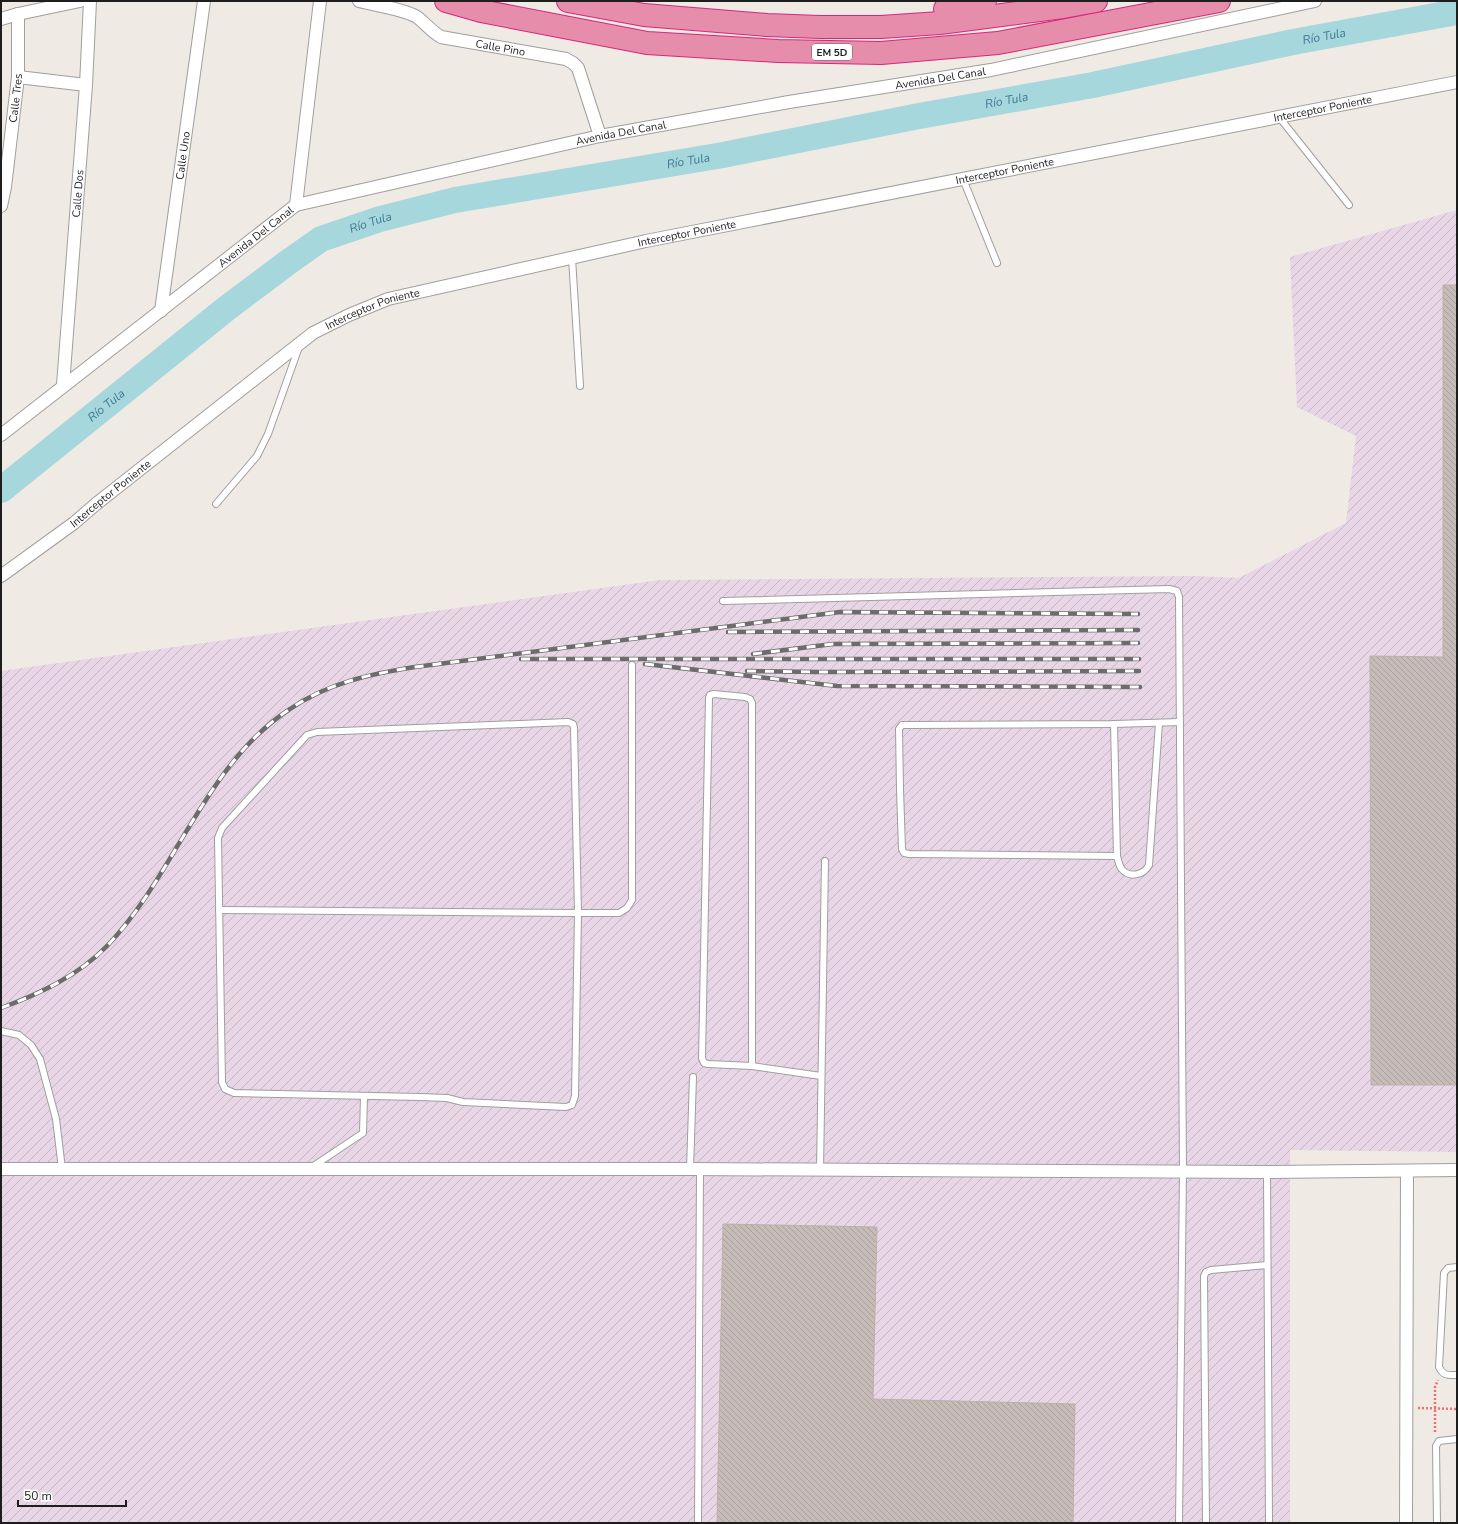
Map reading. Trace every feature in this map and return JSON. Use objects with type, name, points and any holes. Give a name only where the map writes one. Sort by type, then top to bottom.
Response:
[{"type":"highway","name":"EM 5D","points":[[446,1],[480,11],[647,43],[778,51],[881,53],[998,43],[1219,1]]},
{"type":"highway","points":[[568,1],[644,15],[767,25],[820,27],[882,27],[940,23],[1096,1]]},
{"type":"highway","points":[[767,25],[794,15],[883,15],[924,12],[985,1]]},
{"type":"street","points":[[1,19],[80,1]]},
{"type":"street","name":"Calle Dos","points":[[63,385],[86,85],[90,1]]},
{"type":"street","name":"Calle Uno","points":[[162,311],[204,1]]},
{"type":"street","points":[[296,205],[320,1]]},
{"type":"street","name":"Calle Pino","points":[[359,1],[407,12],[417,17],[433,33],[441,37],[566,59],[578,68],[600,136]]},
{"type":"street","name":"Avenida Del Canal","points":[[1,435],[63,385],[162,311],[296,205],[600,136],[789,102],[991,70],[1315,1]]},
{"type":"street","name":"Calle Tres","points":[[1,206],[5,187],[18,77],[18,14]]},
{"type":"street","points":[[18,77],[86,85]]},
{"type":"street","name":"Interceptor Poniente","points":[[1,576],[74,523],[301,342],[319,330],[349,315],[388,299],[646,241],[1457,82]]},
{"type":"street","points":[[1,1169],[1267,1172],[1457,1170]]},
{"type":"street","points":[[1406,1523],[1407,1171]]},
{"type":"lane","points":[[1279,117],[1349,205]]},
{"type":"lane","points":[[963,179],[997,263]]},
{"type":"lane","points":[[572,258],[580,386]]},
{"type":"lane","points":[[216,504],[257,456],[268,434],[301,342]]},
{"type":"lane","points":[[723,601],[1169,589],[1177,591],[1179,597],[1183,1171],[1179,1523]]},
{"type":"lane","points":[[219,910],[619,913],[627,908],[632,900],[632,665]]},
{"type":"lane","points":[[752,1066],[752,703],[750,699],[745,697],[714,694],[710,695],[709,698],[702,1058],[704,1063],[708,1064],[752,1066],[821,1076]]},
{"type":"lane","points":[[568,722],[573,724],[578,913],[575,1096],[572,1105],[566,1107],[463,1102],[447,1098],[420,1097],[234,1093],[224,1089],[222,1082],[219,833],[310,733],[568,722]]},
{"type":"lane","points":[[1117,856],[904,853],[902,849],[900,789],[900,729],[902,725],[1114,724],[1180,722]]},
{"type":"lane","points":[[1114,724],[1117,856],[1122,869],[1126,873],[1135,874],[1143,873],[1149,865],[1159,723]]},
{"type":"lane","points":[[820,1170],[826,861]]},
{"type":"lane","points":[[1,1031],[19,1035],[31,1045],[40,1059],[56,1119],[62,1169]]},
{"type":"lane","points":[[693,1077],[698,1523]]},
{"type":"lane","points":[[308,1170],[363,1133],[364,1096]]},
{"type":"lane","points":[[1267,1172],[1269,1523]]},
{"type":"lane","points":[[1206,1523],[1204,1276],[1206,1272],[1211,1270],[1267,1265]]},
{"type":"lane","points":[[1457,1267],[1448,1268],[1444,1272],[1439,1366],[1441,1372],[1446,1375],[1457,1376]]},
{"type":"lane","points":[[1437,1523],[1436,1446],[1439,1441],[1457,1439]]},
{"type":"path","points":[[1439,1441],[1435,1431],[1435,1388],[1441,1372]]},
{"type":"path","points":[[1407,1408],[1457,1409]]},
{"type":"shaded area","points":[[1457,210],[1457,1152],[1290,1150],[1290,1523],[1,1523],[1,671],[660,580],[1195,576],[1239,578],[1346,523],[1356,436],[1297,407],[1290,257]]},
{"type":"building","points":[[1443,285],[1457,285],[1457,1085],[1371,1085],[1370,656],[1443,657]]},
{"type":"building","points":[[723,1224],[877,1227],[873,1399],[1075,1404],[1073,1523],[717,1523]]},
{"type":"waterway","name":"Río Tula","points":[[1,490],[227,308],[287,263],[321,239],[380,219],[455,200],[723,155],[919,116],[1093,85],[1293,42],[1457,12]]},
{"type":"railway","points":[[1,1008],[44,990],[71,975],[96,957],[131,917],[153,886],[192,821],[235,759],[261,732],[290,709],[319,692],[334,686],[382,673],[415,667],[840,612],[1138,614]]},
{"type":"railway","points":[[728,632],[1138,630]]},
{"type":"railway","points":[[753,654],[833,644],[1138,643]]},
{"type":"railway","points":[[521,659],[1139,659]]},
{"type":"railway","points":[[645,664],[837,686],[1140,687]]},
{"type":"railway","points":[[747,671],[1139,671]]}]
